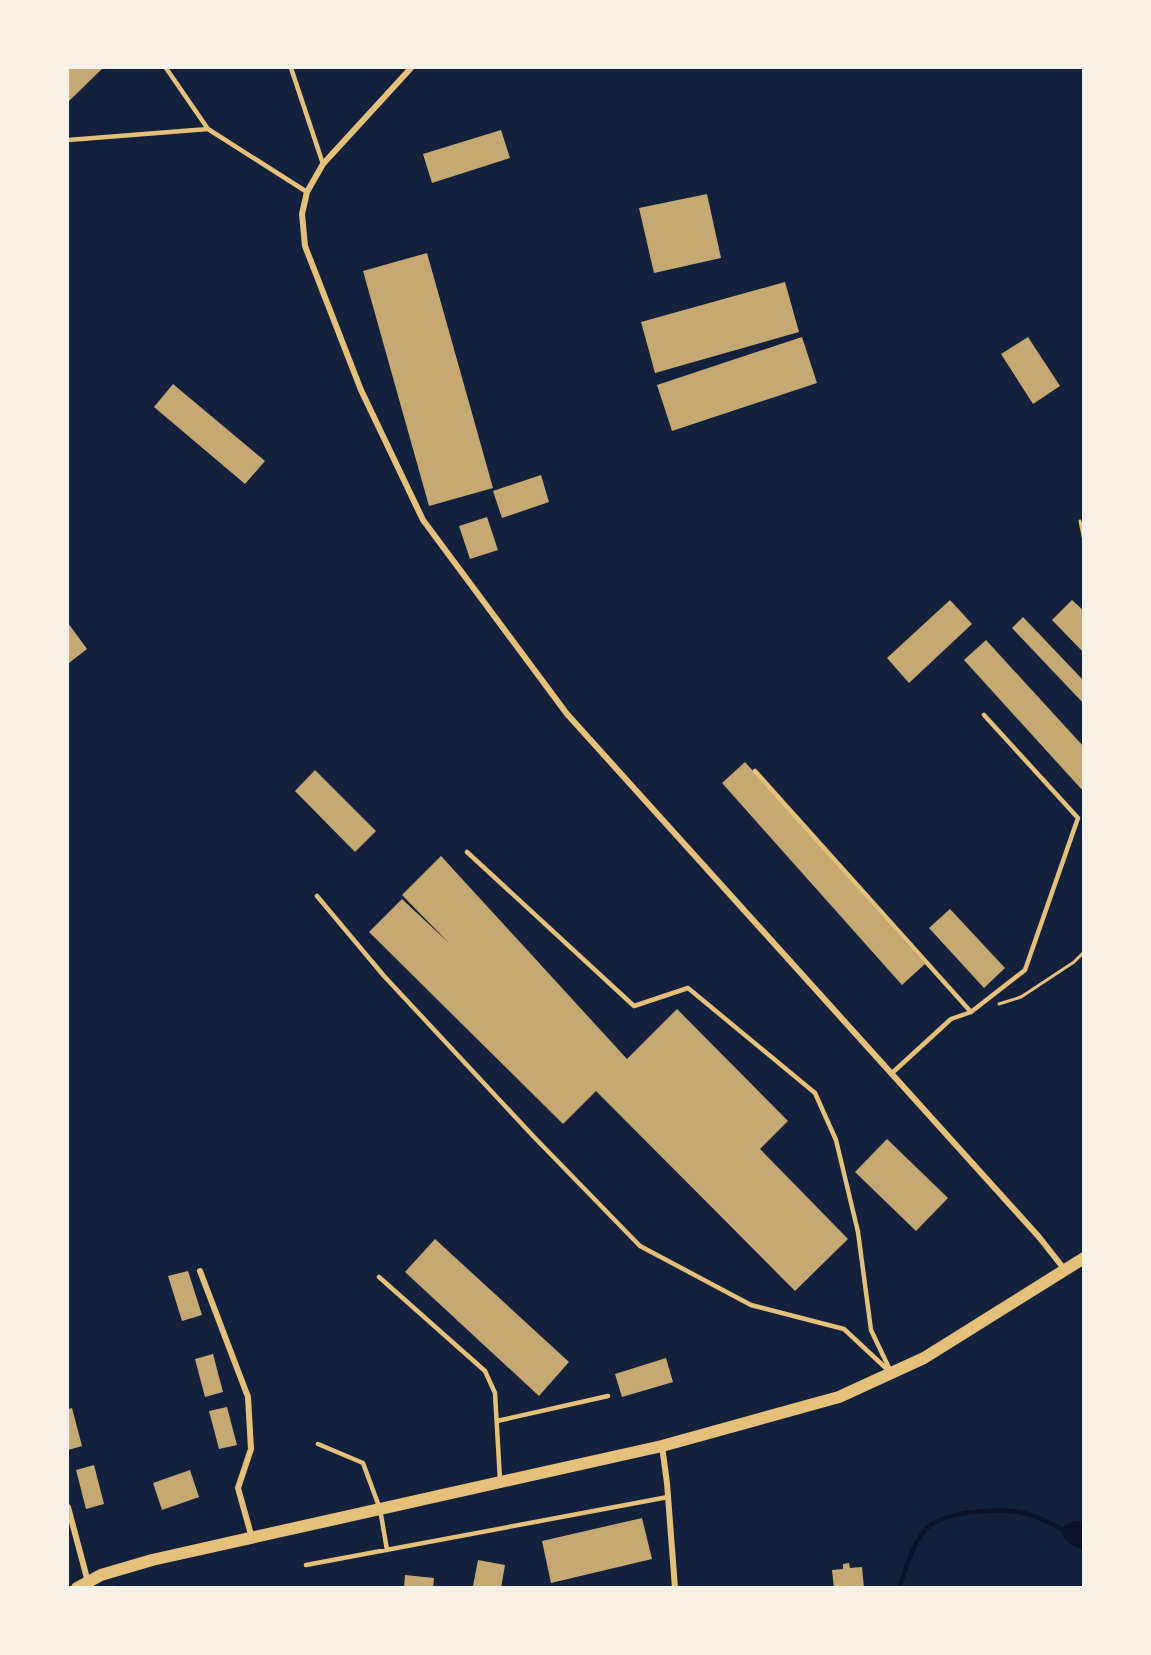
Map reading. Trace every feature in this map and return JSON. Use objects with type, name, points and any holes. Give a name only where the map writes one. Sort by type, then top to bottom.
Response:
[{"type":"main road","points":[[82,1585],[101,1575],[152,1560],[662,1446],[839,1397],[924,1358],[1083,1258]]},
{"type":"street","points":[[411,68],[323,164],[307,192],[302,214],[306,246],[362,390],[423,519],[567,714],[1039,1237],[1065,1271]]},
{"type":"street","points":[[200,1271],[248,1396],[251,1449],[238,1488],[252,1538]]},
{"type":"street","points":[[662,1446],[675,1587]]},
{"type":"street","points":[[68,1507],[82,1585]]},
{"type":"lane","points":[[166,68],[208,129],[307,192]]},
{"type":"lane","points":[[291,68],[323,164]]},
{"type":"lane","points":[[68,140],[208,129]]},
{"type":"lane","points":[[891,1074],[951,1019],[971,1012],[1026,970],[1078,818],[984,715]]},
{"type":"lane","points":[[755,771],[971,1012]]},
{"type":"lane","points":[[467,852],[634,1006],[688,988],[815,1093],[836,1140],[858,1232],[872,1330],[892,1374]]},
{"type":"lane","points":[[317,896],[384,976],[534,1137],[640,1246],[751,1305],[844,1329],[892,1374]]},
{"type":"lane","points":[[379,1277],[485,1371],[495,1393],[501,1482]]},
{"type":"lane","points":[[497,1421],[608,1396]]},
{"type":"lane","points":[[318,1444],[363,1464],[380,1509],[387,1550]]},
{"type":"lane","points":[[306,1565],[668,1497]]},
{"type":"path","points":[[1080,522],[1083,541]]},
{"type":"path","points":[[971,1012],[1021,997],[1074,962],[1083,952]]},
{"type":"water","points":[[1083,1521],[1083,1550],[1070,1544],[1062,1536],[1063,1527]]},
{"type":"building","points":[[68,68],[103,68],[68,102]]},
{"type":"building","points":[[501,130],[510,158],[432,183],[423,154]]},
{"type":"building","points":[[707,194],[721,258],[654,273],[639,208]]},
{"type":"building","points":[[427,253],[493,488],[429,506],[363,271]]},
{"type":"building","points":[[785,282],[799,332],[655,373],[641,322]]},
{"type":"building","points":[[802,337],[817,383],[672,431],[657,385]]},
{"type":"building","points":[[1028,337],[1060,386],[1033,404],[1001,354]]},
{"type":"building","points":[[173,384],[265,461],[245,484],[154,407]]},
{"type":"building","points":[[541,475],[549,502],[502,518],[493,491]]},
{"type":"building","points":[[487,517],[498,550],[470,559],[459,526]]},
{"type":"building","points":[[950,600],[972,624],[909,683],[887,658]]},
{"type":"building","points":[[1072,600],[1084,611],[1084,653],[1052,620]]},
{"type":"building","points":[[1023,617],[1084,681],[1084,704],[1012,628]]},
{"type":"building","points":[[68,623],[87,649],[69,663],[68,661]]},
{"type":"building","points":[[986,640],[1084,747],[1084,792],[964,660]]},
{"type":"building","points":[[745,762],[925,964],[902,985],[722,783]]},
{"type":"building","points":[[315,770],[376,831],[355,852],[295,791]]},
{"type":"building","points":[[441,856],[627,1059],[677,1009],[788,1121],[760,1149],[848,1239],[795,1291],[596,1091],[563,1124],[369,932],[402,899],[449,943],[402,895]]},
{"type":"building","points":[[950,909],[1005,968],[984,988],[929,928]]},
{"type":"building","points":[[887,1139],[948,1198],[916,1231],[855,1172]]},
{"type":"building","points":[[435,1239],[569,1362],[539,1396],[405,1272]]},
{"type":"building","points":[[188,1271],[202,1315],[182,1321],[168,1276]]},
{"type":"building","points":[[213,1354],[223,1392],[205,1397],[195,1359]]},
{"type":"building","points":[[666,1358],[673,1382],[622,1397],[615,1374]]},
{"type":"building","points":[[227,1407],[237,1445],[219,1449],[209,1411]]},
{"type":"building","points":[[72,1408],[82,1446],[68,1450],[68,1409]]},
{"type":"building","points":[[94,1465],[104,1504],[86,1509],[76,1470]]},
{"type":"building","points":[[190,1470],[199,1497],[162,1510],[153,1483]]},
{"type":"building","points":[[642,1518],[652,1559],[551,1583],[542,1541]]},
{"type":"building","points":[[478,1560],[505,1565],[501,1588],[473,1586]]},
{"type":"building","points":[[849,1563],[850,1568],[862,1567],[864,1588],[834,1588],[832,1570],[843,1569],[843,1564]]},
{"type":"building","points":[[405,1575],[434,1578],[433,1588],[404,1588]]},
{"type":"waterway","points":[[899,1588],[921,1535],[934,1523],[945,1518],[973,1512],[1014,1511],[1034,1516],[1062,1529]]}]
